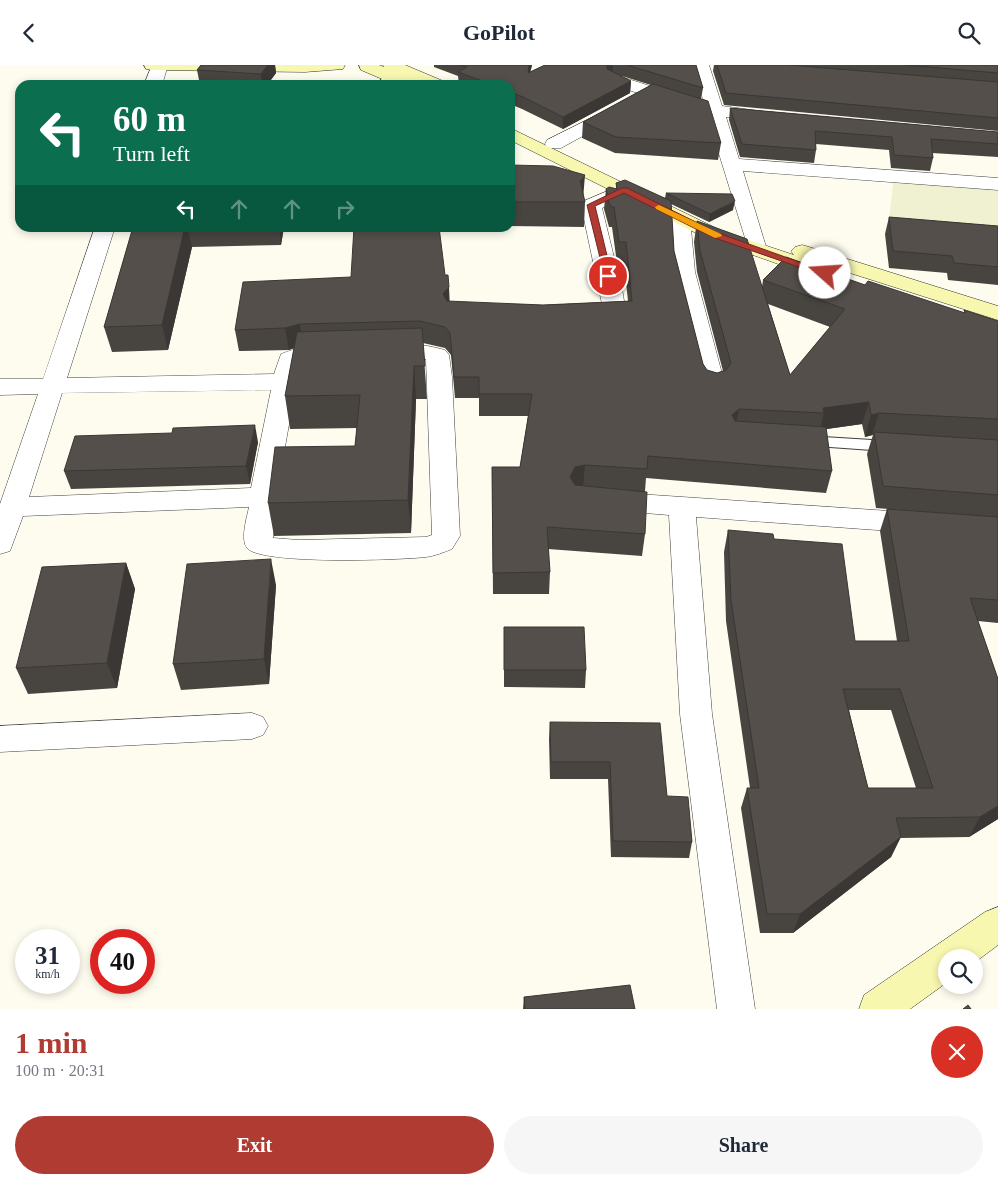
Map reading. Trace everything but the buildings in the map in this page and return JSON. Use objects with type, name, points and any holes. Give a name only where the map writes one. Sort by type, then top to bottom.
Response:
[{"type":"street","points":[[152,65],[305,67],[338,65]]},
{"type":"street","points":[[155,80],[160,65]]},
{"type":"street","points":[[365,65],[400,80]]},
{"type":"street","points":[[703,65],[754,241]]},
{"type":"street","points":[[388,75],[412,80]]},
{"type":"street","points":[[619,80],[649,92],[716,112],[784,118]]},
{"type":"street","points":[[554,144],[649,92]]},
{"type":"street","points":[[515,125],[712,218],[754,241],[928,308],[961,317],[996,315]]},
{"type":"street","points":[[515,136],[715,235],[754,241],[996,315]]},
{"type":"street","points":[[732,164],[998,184]]},
{"type":"street","points":[[563,316],[601,313],[613,307],[612,294],[591,205],[624,190]]},
{"type":"street","points":[[680,218],[684,272],[713,385]]},
{"type":"street","points":[[0,544],[103,232]]},
{"type":"street","points":[[421,351],[437,355],[440,377],[446,536],[442,542],[427,547],[299,550],[270,548],[258,543],[263,497],[289,359],[303,354],[421,351]]},
{"type":"street","points":[[0,387],[275,382]]},
{"type":"street","points":[[12,507],[263,497]]},
{"type":"street","points":[[583,499],[939,524]]},
{"type":"street","points":[[682,507],[696,714],[736,1009]]},
{"type":"street","points":[[0,739],[252,725]]},
{"type":"street","points":[[962,949],[998,924]]},
{"type":"street","points":[[878,1009],[938,967]]},
{"type":"lane","points":[[794,441],[882,446]]},
{"type":"green space","points":[[894,177],[998,186],[998,235],[888,228]]},
{"type":"slow traffic","points":[[659,207],[718,236]]},
{"type":"route","points":[[608,276],[591,205],[624,190],[715,235],[825,273]]}]
